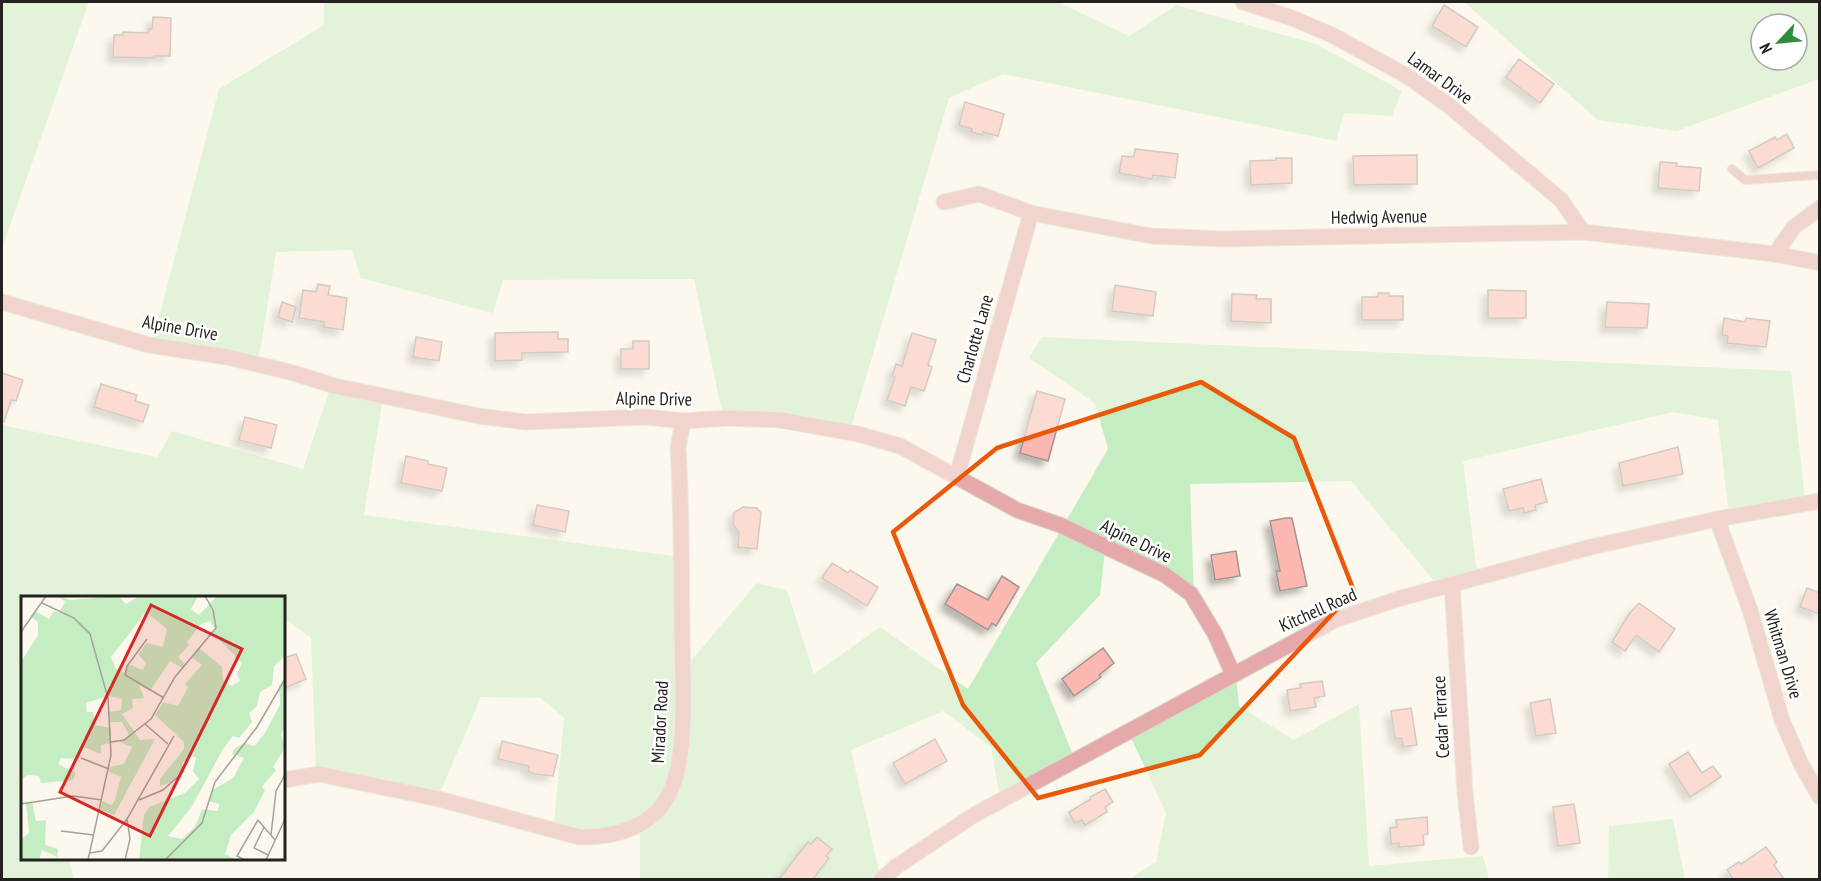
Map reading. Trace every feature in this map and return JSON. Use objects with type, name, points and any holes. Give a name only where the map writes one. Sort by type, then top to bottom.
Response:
[{"type":"street","name":"Lamar Drive","points":[[1243,2],[1332,34],[1407,76],[1448,105],[1561,200],[1583,232]]},
{"type":"street","name":"Hedwig Avenue","points":[[944,202],[979,194],[1031,213],[1151,236],[1223,239],[1583,232],[1775,254],[1820,263]]},
{"type":"street","points":[[1775,254],[1794,227],[1820,208]]},
{"type":"street","name":"Charlotte Lane","points":[[957,476],[1031,213]]},
{"type":"street","name":"Alpine Drive","points":[[2,302],[148,345],[227,357],[336,386],[479,416],[526,422],[646,417],[683,421],[729,418],[780,420],[858,434],[900,446],[1017,510],[1060,525],[1165,575],[1191,594],[1215,634],[1233,674]]},
{"type":"street","name":"Mirador Road","points":[[285,780],[319,774],[439,799],[579,837],[598,838],[616,834],[652,817],[670,792],[679,768],[681,745],[681,524],[678,448],[683,421]]},
{"type":"street","name":"Kitchell Road","points":[[881,879],[906,859],[974,815],[1335,620],[1401,598],[1591,547],[1717,519],[1820,501]]},
{"type":"street","name":"Whitman Drive","points":[[1717,519],[1751,613],[1782,720],[1801,764],[1820,796]]},
{"type":"street","name":"Cedar Terrace","points":[[1452,585],[1465,792],[1471,847]]},
{"type":"lane","points":[[1732,169],[1745,180],[1820,175]]},
{"type":"highlighted area","points":[[1201,382],[1294,438],[1354,591],[1200,755],[1038,798],[963,705],[893,532],[997,448]]},
{"type":"green space","points":[[2,2],[89,2],[2,248]]},
{"type":"green space","points":[[324,2],[1058,2],[1129,36],[1176,5],[1316,44],[1402,91],[1392,116],[1344,113],[1336,141],[1003,74],[949,98],[850,431],[723,417],[694,279],[503,280],[493,313],[361,278],[352,250],[276,252],[258,363],[153,340],[219,89],[324,25]]},
{"type":"green space","points":[[1464,2],[1819,2],[1819,79],[1676,131],[1598,120]]},
{"type":"green space","points":[[1042,337],[1791,371],[1805,500],[1729,515],[1718,420],[1673,412],[1463,461],[1477,572],[1435,582],[1351,481],[1190,484],[1194,599],[1105,550],[1100,595],[1036,663],[1073,755],[1000,799],[991,747],[943,711],[851,750],[879,871],[887,879],[640,879],[640,824],[553,833],[564,718],[541,698],[481,697],[437,800],[316,769],[311,638],[288,621],[285,622],[285,596],[21,596],[21,860],[69,860],[74,879],[2,880],[2,425],[157,457],[172,431],[303,469],[331,386],[383,398],[364,515],[681,557],[678,676],[757,583],[787,590],[814,674],[880,627],[968,689],[1108,449],[1095,403],[1029,358]]},
{"type":"green space","points":[[1235,665],[1239,706],[1294,740],[1359,704],[1369,866],[1483,856],[1489,879],[1129,879],[1156,862],[1166,813],[1125,725]]},
{"type":"green space","points":[[1673,819],[1685,879],[1608,879],[1609,826]]},
{"type":"building","points":[[1444,5],[1478,27],[1466,47],[1432,26]]},
{"type":"building","points":[[153,17],[171,18],[170,56],[113,57],[114,35],[123,35],[123,32],[148,33],[149,29],[152,29]]},
{"type":"building","points":[[1519,59],[1554,84],[1540,103],[1506,77]]},
{"type":"building","points":[[965,102],[1004,114],[998,136],[971,132],[972,129],[959,125]]},
{"type":"building","points":[[1787,134],[1794,148],[1758,168],[1749,151],[1775,137],[1777,140]]},
{"type":"building","points":[[1135,149],[1178,154],[1175,178],[1153,175],[1152,179],[1119,173],[1122,156],[1134,157]]},
{"type":"building","points":[[1417,155],[1417,184],[1354,185],[1353,156]]},
{"type":"building","points":[[1276,158],[1292,158],[1292,183],[1251,185],[1250,161],[1276,160]]},
{"type":"building","points":[[1660,162],[1701,168],[1699,191],[1658,188]]},
{"type":"building","points":[[318,284],[330,286],[328,295],[347,298],[343,330],[324,327],[324,322],[299,318],[303,290],[316,292]]},
{"type":"building","points":[[1115,285],[1156,292],[1153,316],[1112,311]]},
{"type":"building","points":[[1488,290],[1526,291],[1526,318],[1488,318]]},
{"type":"building","points":[[1378,293],[1403,296],[1403,320],[1362,320],[1362,297],[1378,297]]},
{"type":"building","points":[[1232,294],[1257,295],[1256,299],[1271,299],[1271,323],[1231,321]]},
{"type":"building","points":[[282,302],[296,307],[292,322],[278,317]]},
{"type":"building","points":[[1607,302],[1649,304],[1647,328],[1605,327]]},
{"type":"building","points":[[1724,318],[1745,322],[1746,318],[1770,321],[1766,347],[1727,343],[1728,336],[1722,335]]},
{"type":"building","points":[[558,332],[558,339],[568,339],[568,352],[522,353],[522,360],[495,361],[495,333]]},
{"type":"building","points":[[912,333],[936,340],[928,365],[932,367],[924,391],[911,387],[905,406],[887,400],[895,377],[892,376],[896,364],[902,366]]},
{"type":"building","points":[[416,337],[442,342],[439,361],[413,357]]},
{"type":"building","points":[[633,341],[649,341],[649,369],[621,369],[621,349],[633,349]]},
{"type":"building","points":[[2,373],[23,380],[16,401],[11,400],[4,422],[2,422]]},
{"type":"building","points":[[101,384],[137,395],[135,401],[149,405],[143,422],[94,407]]},
{"type":"building","points":[[1037,391],[1065,399],[1048,461],[1020,453]]},
{"type":"building","points":[[245,417],[277,425],[271,448],[239,440]]},
{"type":"building","points":[[1678,447],[1683,474],[1623,486],[1619,463]]},
{"type":"building","points":[[406,456],[447,468],[442,491],[401,483]]},
{"type":"building","points":[[1541,479],[1547,502],[1535,505],[1536,510],[1524,513],[1523,508],[1509,511],[1503,489]]},
{"type":"building","points":[[537,505],[569,511],[565,532],[533,525]]},
{"type":"building","points":[[743,507],[757,508],[761,513],[757,549],[738,547],[739,533],[733,524],[734,513]]},
{"type":"building","points":[[1292,518],[1307,586],[1280,591],[1276,571],[1280,571],[1270,521]]},
{"type":"building","points":[[1236,551],[1240,576],[1215,580],[1211,555]]},
{"type":"building","points":[[832,563],[848,573],[850,570],[878,587],[867,606],[822,578]]},
{"type":"building","points":[[1002,576],[1019,587],[996,626],[992,623],[988,630],[945,604],[957,584],[988,600]]},
{"type":"building","points":[[1807,588],[1820,593],[1820,614],[1800,607]]},
{"type":"building","points":[[1639,603],[1675,629],[1659,652],[1636,635],[1625,651],[1612,642],[1629,614]]},
{"type":"building","points":[[1103,648],[1114,663],[1099,675],[1101,677],[1074,696],[1062,679]]},
{"type":"building","points":[[296,654],[306,679],[285,688],[285,658]]},
{"type":"building","points":[[1322,681],[1325,696],[1314,698],[1316,707],[1290,711],[1287,690],[1301,688],[1300,684]]},
{"type":"building","points":[[1550,699],[1556,733],[1536,736],[1530,703]]},
{"type":"building","points":[[1411,708],[1417,745],[1403,747],[1402,738],[1395,739],[1391,711]]},
{"type":"building","points":[[935,739],[947,761],[905,784],[893,763]]},
{"type":"building","points":[[502,741],[558,755],[553,776],[535,774],[528,771],[529,766],[498,759]]},
{"type":"building","points":[[1688,752],[1702,773],[1713,766],[1721,777],[1690,797],[1669,764]]},
{"type":"building","points":[[1105,789],[1113,802],[1105,807],[1107,812],[1085,825],[1082,820],[1075,823],[1069,812]]},
{"type":"building","points":[[1574,804],[1580,843],[1558,846],[1553,807]]},
{"type":"building","points":[[1427,817],[1428,834],[1423,835],[1424,845],[1399,847],[1399,843],[1391,844],[1390,828],[1397,827],[1396,820]]},
{"type":"building","points":[[817,837],[832,849],[826,856],[829,858],[813,879],[779,879],[808,842],[811,844]]},
{"type":"building","points":[[1766,847],[1777,862],[1774,865],[1784,879],[1733,879],[1727,870],[1739,862],[1741,864]]}]
